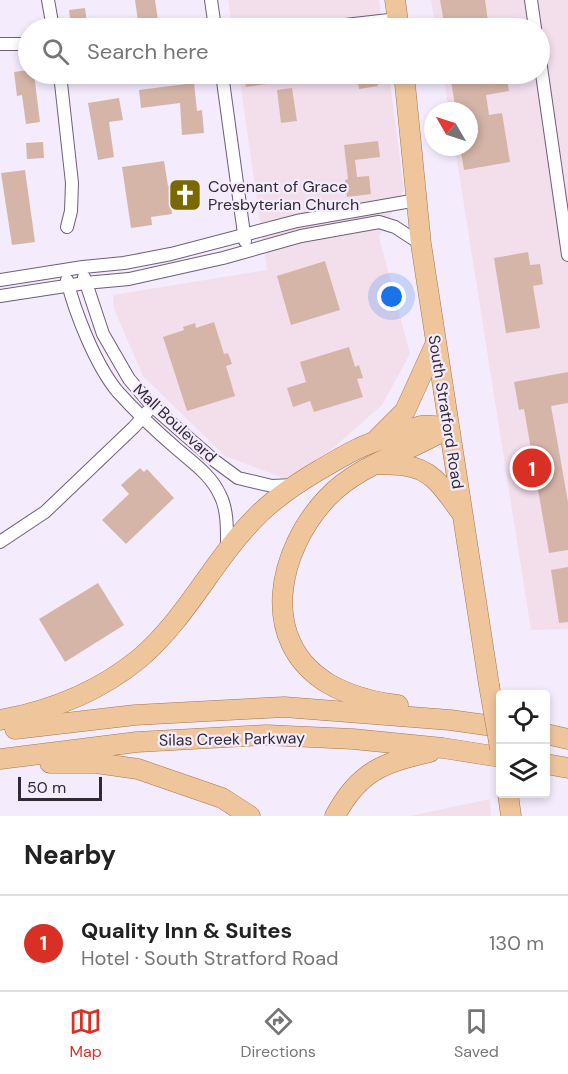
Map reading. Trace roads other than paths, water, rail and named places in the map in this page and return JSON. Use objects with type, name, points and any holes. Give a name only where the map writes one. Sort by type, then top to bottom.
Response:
[{"type":"main road","name":"South Stratford Road","points":[[405,84],[421,244],[435,345],[500,744]]},
{"type":"main road","points":[[377,440],[405,411],[435,345]]},
{"type":"main road","points":[[0,720],[21,717],[68,701],[92,689],[140,658],[175,622],[258,514],[294,485],[350,451],[377,440],[423,425],[448,428]]},
{"type":"main road","points":[[448,428],[428,441],[387,457],[359,472],[336,489],[312,516],[300,535],[284,575],[282,607],[284,622],[297,655],[327,683],[358,696],[418,707],[450,720]]},
{"type":"main road","points":[[377,464],[407,466],[434,477],[461,513]]},
{"type":"main road","name":"Silas Creek Parkway","points":[[0,730],[135,715],[284,707],[450,720],[496,726]]},
{"type":"main road","name":"Silas Creek Parkway","points":[[0,759],[137,742],[266,735],[443,748],[496,756]]},
{"type":"main road","points":[[550,735],[568,739]]},
{"type":"main road","points":[[335,816],[353,788],[367,774],[386,764],[443,748]]},
{"type":"main road","points":[[0,768],[76,763],[138,769],[222,798],[250,816]]},
{"type":"main road","points":[[550,765],[568,768]]},
{"type":"main road","points":[[508,798],[510,816]]},
{"type":"street","points":[[48,0],[51,18]]},
{"type":"street","points":[[211,0],[214,18]]},
{"type":"street","points":[[531,0],[534,18]]},
{"type":"street","points":[[0,44],[18,44]]},
{"type":"street","points":[[61,84],[72,183],[71,211],[67,227]]},
{"type":"street","points":[[223,84],[243,234],[248,250]]},
{"type":"street","points":[[543,84],[568,255]]},
{"type":"street","points":[[15,294],[6,279],[171,254],[336,212],[396,205],[417,200]]},
{"type":"street","points":[[0,296],[129,279],[301,236],[379,222],[395,228],[421,244]]},
{"type":"street","name":"Mall Boulevard","points":[[83,267],[85,283],[103,334],[129,379],[152,406],[238,478],[272,486],[294,485]]},
{"type":"street","name":"Mall Boulevard","points":[[65,270],[77,312],[96,357],[116,390],[142,417],[206,474],[221,496],[227,529],[227,553]]},
{"type":"street","points":[[96,357],[112,351]]},
{"type":"street","points":[[0,542],[45,512],[152,406]]},
{"type":"place","name":"Covenant of Grace Presbyterian Church","points":[[185,195]]},
{"type":"place","name":"Quality Inn & Suites","points":[[532,468]]}]
